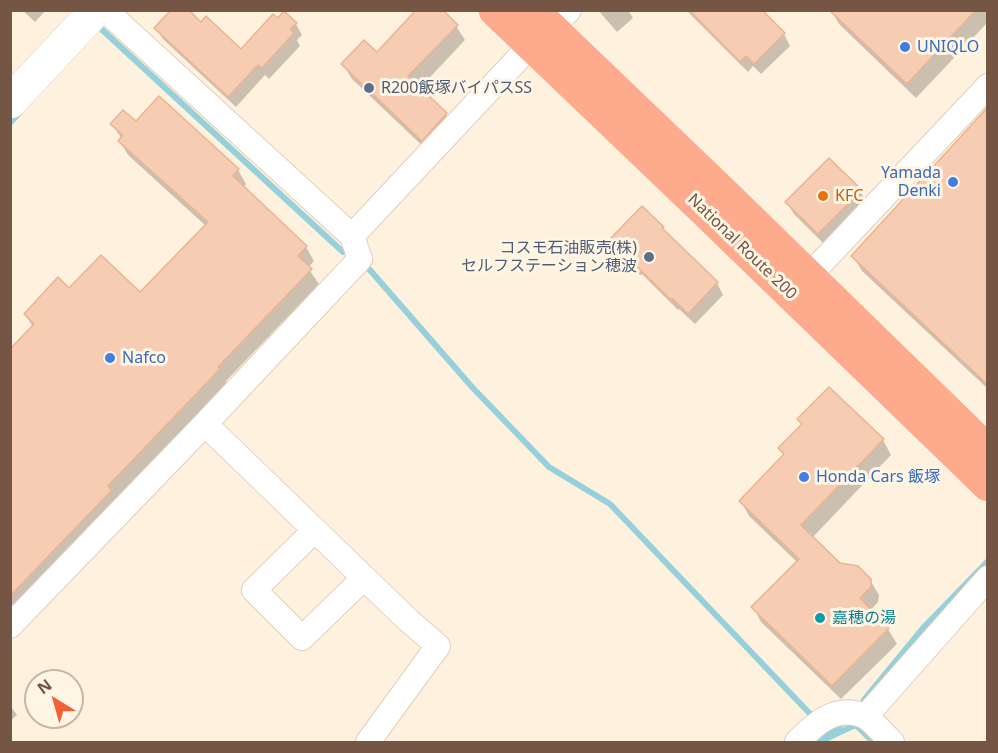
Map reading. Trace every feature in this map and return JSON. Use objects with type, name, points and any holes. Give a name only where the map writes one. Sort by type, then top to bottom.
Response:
[{"type":"highway","name":"National Route 200","points":[[495,10],[546,24],[987,451]]},
{"type":"highway","name":"National Route 200","points":[[546,24],[987,485]]},
{"type":"street","points":[[10,102],[96,10]]},
{"type":"street","points":[[10,626],[360,259],[352,236],[105,10]]},
{"type":"street","points":[[352,236],[546,24]]},
{"type":"street","points":[[808,277],[987,86]]},
{"type":"street","points":[[205,424],[408,620],[438,646],[368,742]]},
{"type":"street","points":[[315,530],[254,590],[302,638],[364,578]]},
{"type":"street","points":[[866,716],[987,578]]},
{"type":"street","points":[[797,742],[827,716],[846,712],[866,716],[892,742]]},
{"type":"building","points":[[171,10],[189,10],[201,22],[206,16],[241,49],[273,14],[278,18],[284,11],[297,23],[290,29],[294,33],[262,68],[258,65],[228,97],[154,28]]},
{"type":"building","points":[[416,10],[443,10],[458,25],[408,76],[447,113],[422,141],[341,64],[364,40],[377,52]]},
{"type":"building","points":[[689,10],[762,10],[785,33],[754,64],[746,56],[740,62]]},
{"type":"building","name":"UNIQLO","points":[[829,10],[976,10],[907,84]]},
{"type":"building","points":[[159,96],[239,169],[233,176],[307,246],[298,256],[312,269],[108,486],[112,490],[10,596],[10,349],[34,324],[24,314],[58,277],[69,288],[101,255],[140,292],[208,222],[118,141],[123,135],[110,124],[123,110],[136,121]]},
{"type":"building","name":"Yamada Denki","points":[[987,108],[987,384],[851,256]]},
{"type":"building","name":"KFC","points":[[829,158],[862,190],[818,234],[785,202]]},
{"type":"building","points":[[642,206],[718,282],[688,314],[608,241]]},
{"type":"building","points":[[829,387],[884,439],[801,525],[840,563],[858,566],[871,579],[871,587],[860,598],[889,628],[832,686],[751,607],[799,559],[739,501],[784,454],[778,448],[802,424],[797,419]]},
{"type":"waterway","points":[[98,26],[343,252]]},
{"type":"waterway","points":[[10,123],[20,112]]},
{"type":"waterway","points":[[369,269],[472,387],[549,467],[610,504],[814,718]]},
{"type":"waterway","points":[[864,700],[924,627],[988,561]]},
{"type":"waterway","points":[[824,738],[845,722]]},
{"type":"waterway","points":[[821,741],[857,726],[873,742]]},
{"type":"place","name":"UNIQLO","points":[[905,47]]},
{"type":"place","name":"R200飯塚バイパスSS","points":[[369,88]]},
{"type":"place","name":"Yamada Denki","points":[[953,182]]},
{"type":"place","name":"KFC","points":[[823,196]]},
{"type":"place","name":"コスモ石油販売(株) セルフステーション穂波","points":[[649,257]]},
{"type":"place","name":"Nafco","points":[[110,358]]},
{"type":"place","name":"Honda Cars 飯塚","points":[[804,477]]},
{"type":"place","name":"嘉穂の湯","points":[[820,618]]}]
